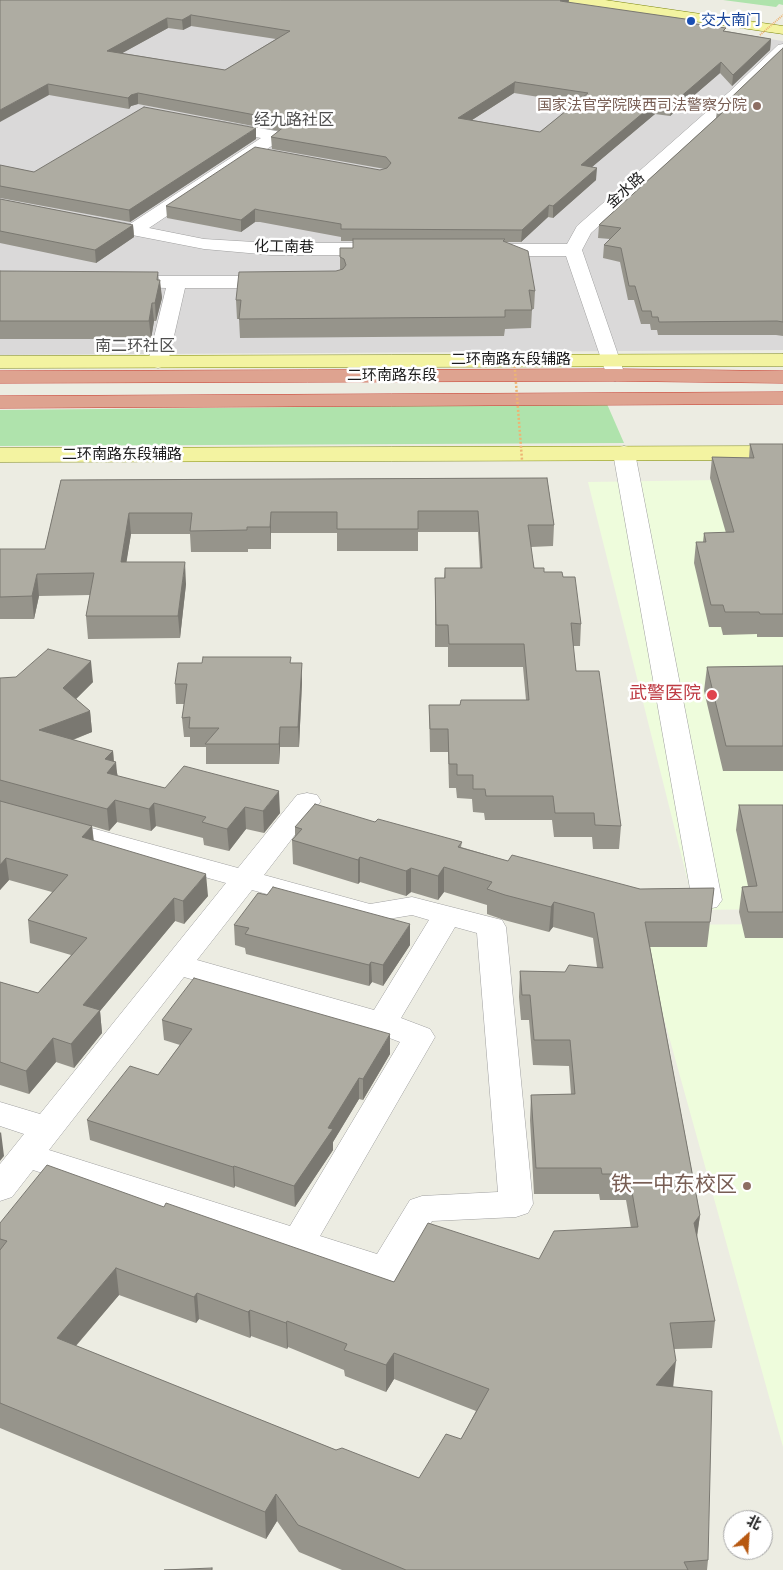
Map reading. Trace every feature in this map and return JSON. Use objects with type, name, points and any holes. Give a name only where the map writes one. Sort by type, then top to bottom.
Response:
[{"type":"highway","name":"二环南路东段","points":[[0,377],[613,368],[783,377]]},
{"type":"highway","name":"二环南路东段","points":[[0,402],[783,398]]},
{"type":"main road","points":[[575,0],[783,30]]},
{"type":"main road","points":[[652,0],[783,17]]},
{"type":"main road","name":"二环南路东段辅路","points":[[0,362],[158,362],[613,368],[783,360]]},
{"type":"main road","name":"二环南路东段辅路","points":[[0,455],[783,453]]},
{"type":"street","name":"金水路","points":[[573,250],[583,230],[735,95],[783,48]]},
{"type":"street","points":[[133,230],[276,136],[207,124]]},
{"type":"street","points":[[252,152],[280,157]]},
{"type":"street","name":"化工南巷","points":[[78,219],[204,244],[271,249],[398,250]]},
{"type":"street","points":[[466,250],[573,250],[613,368]]},
{"type":"street","points":[[108,282],[296,282]]},
{"type":"street","points":[[158,362],[177,282]]},
{"type":"street","points":[[624,454],[707,900]]},
{"type":"street","points":[[0,1188],[307,801]]},
{"type":"street","points":[[0,811],[370,913],[412,906],[491,927],[516,1204],[422,1209],[386,1270],[26,1156]]},
{"type":"street","points":[[382,1024],[447,915]]},
{"type":"street","points":[[177,965],[382,1024],[419,1037],[298,1242]]},
{"type":"street","points":[[0,1114],[48,1129]]},
{"type":"path","points":[[760,35],[783,17]]},
{"type":"path","points":[[514,358],[522,460]]},
{"type":"shaded area","points":[[5,0],[503,0],[783,41],[783,350],[0,355],[0,2]]},
{"type":"shaded area","name":"武警医院","points":[[783,479],[783,909],[695,910],[588,482]]},
{"type":"shaded area","name":"铁一中东校区","points":[[783,924],[783,1447],[638,925]]},
{"type":"green space","points":[[723,0],[783,0],[783,5],[779,4],[776,7]]},
{"type":"green space","points":[[607,404],[624,443],[0,446],[0,410]]},
{"type":"building","points":[[0,0],[561,0],[692,20],[689,23],[726,28],[723,31],[771,39],[733,75],[721,62],[671,105],[656,102],[581,165],[597,168],[553,206],[549,205],[522,230],[341,229],[341,224],[255,209],[241,220],[166,206],[255,147],[380,170],[387,168],[391,163],[386,157],[271,137],[285,126],[282,120],[138,93],[128,98],[48,84],[0,110]],"holes":[[[191,15],[290,31],[225,70],[107,51],[167,18],[182,20]],[[515,82],[588,93],[540,132],[458,118]]]},
{"type":"building","points":[[783,48],[783,322],[659,322],[658,317],[652,317],[651,311],[642,311],[635,286],[629,286],[621,248],[604,245],[621,228],[599,225],[723,112],[717,111]]},
{"type":"building","points":[[144,107],[256,128],[129,210],[0,186],[0,165],[34,172]]},
{"type":"building","points":[[0,199],[133,225],[95,250],[0,231]]},
{"type":"building","points":[[353,239],[505,239],[503,241],[528,251],[535,291],[529,290],[532,310],[505,310],[505,317],[239,319],[241,300],[236,300],[239,272],[336,271],[343,269],[346,265],[344,259],[340,257],[340,248],[353,248]]},
{"type":"building","points":[[0,271],[158,272],[157,280],[160,280],[155,303],[152,303],[149,321],[0,321]]},
{"type":"building","points":[[750,444],[783,444],[783,614],[725,612],[723,605],[711,605],[696,542],[706,542],[704,533],[734,532],[712,457],[754,458]]},
{"type":"building","points":[[547,478],[554,525],[528,525],[534,568],[544,568],[544,572],[562,572],[563,577],[575,577],[581,624],[571,623],[576,671],[599,671],[621,826],[595,825],[594,813],[555,813],[553,796],[486,796],[485,789],[473,789],[473,775],[457,775],[457,764],[449,764],[448,729],[430,729],[429,705],[460,705],[461,700],[529,700],[524,644],[449,644],[448,625],[436,625],[435,578],[445,578],[445,568],[482,568],[478,511],[418,511],[418,529],[337,529],[337,512],[271,512],[270,527],[247,527],[247,530],[190,531],[192,513],[129,513],[121,562],[185,562],[178,616],[86,616],[94,573],[37,574],[32,596],[0,597],[0,549],[45,549],[61,480]]},
{"type":"building","points":[[48,649],[91,661],[63,688],[90,711],[39,730],[113,751],[105,759],[116,762],[107,773],[165,788],[184,766],[279,791],[263,811],[245,807],[227,829],[202,822],[206,817],[154,803],[149,809],[115,800],[107,809],[0,780],[0,678],[16,677]]},
{"type":"building","points":[[203,657],[291,657],[290,663],[302,663],[298,727],[280,727],[279,744],[205,744],[219,728],[189,728],[190,717],[182,718],[187,684],[175,684],[178,663],[202,663]]},
{"type":"building","points":[[783,666],[783,746],[726,746],[707,667]]},
{"type":"building","points":[[0,801],[92,826],[82,837],[206,874],[183,901],[174,898],[83,1005],[100,1010],[71,1044],[53,1038],[26,1071],[0,1062],[0,982],[38,993],[87,938],[28,920],[68,875],[6,858],[0,865]]},
{"type":"building","points":[[315,804],[375,822],[378,819],[462,842],[458,847],[508,861],[512,855],[640,889],[714,888],[710,922],[645,922],[700,1215],[694,1223],[715,1321],[670,1323],[676,1361],[656,1385],[712,1391],[708,1560],[684,1562],[688,1570],[406,1570],[298,1525],[276,1494],[265,1512],[0,1403],[0,1250],[7,1241],[0,1239],[0,1223],[47,1165],[164,1207],[166,1203],[394,1282],[428,1223],[539,1259],[554,1231],[638,1227],[629,1174],[602,1174],[601,1168],[536,1168],[531,1095],[575,1094],[570,1040],[534,1040],[530,995],[522,995],[520,971],[565,972],[569,965],[603,968],[594,913],[554,902],[551,907],[505,895],[487,889],[492,882],[444,867],[438,876],[411,868],[406,871],[360,857],[358,860],[292,840],[302,829],[295,827]],"holes":[[[116,1268],[194,1297],[197,1293],[248,1312],[250,1310],[286,1323],[287,1321],[347,1344],[344,1350],[386,1365],[394,1353],[489,1389],[461,1439],[446,1434],[419,1478],[342,1448],[336,1450],[57,1338]]]},
{"type":"building","points":[[739,805],[783,805],[783,912],[748,912],[742,887],[757,886]]},
{"type":"building","points":[[273,887],[410,924],[383,965],[371,962],[369,965],[245,934],[249,928],[234,925],[258,893],[267,895]]},
{"type":"building","points":[[194,978],[390,1034],[363,1079],[359,1078],[328,1128],[333,1129],[294,1186],[87,1120],[130,1066],[158,1075],[192,1029],[162,1020]]},
{"type":"building","points":[[212,1568],[212,1570],[164,1570]]},
{"type":"place","name":"交大南门","points":[[691,21]]},
{"type":"place","name":"国家法官学院陕西司法警察分院","points":[[757,106]]},
{"type":"place","name":"武警医院","points":[[712,695]]},
{"type":"place","name":"铁一中东校区","points":[[747,1186]]},
{"type":"district","name":"经九路社区","points":[[294,121]]},
{"type":"district","name":"南二环社区","points":[[135,347]]}]
